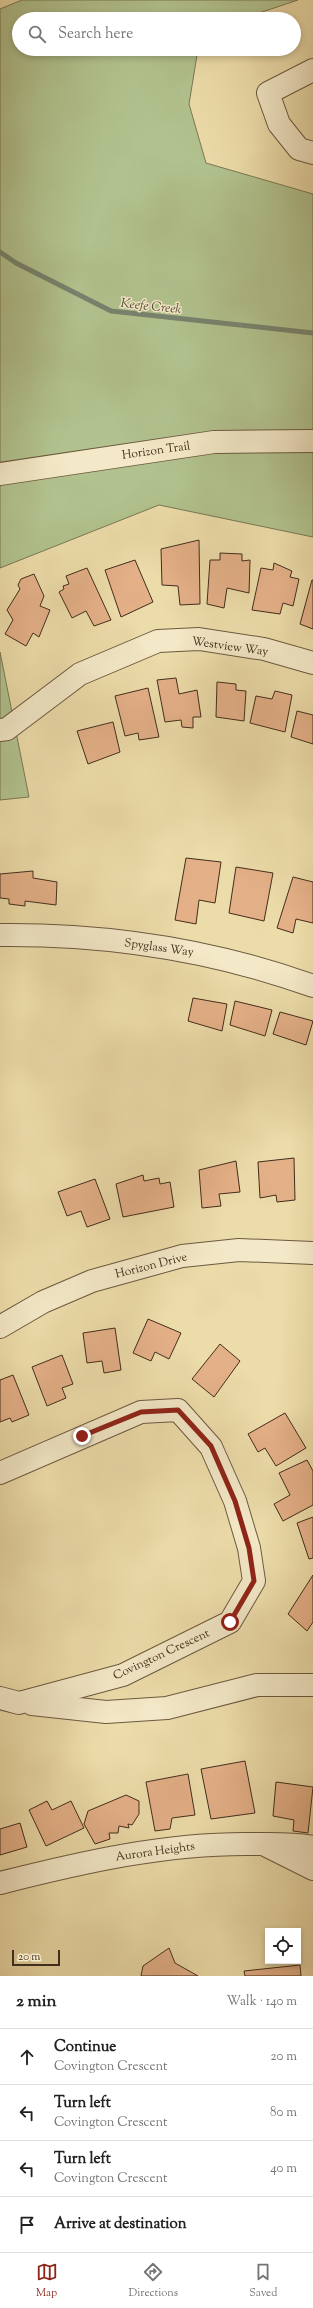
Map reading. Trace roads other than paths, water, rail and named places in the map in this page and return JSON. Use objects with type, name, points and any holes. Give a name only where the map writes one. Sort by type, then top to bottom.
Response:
[{"type":"street","points":[[313,70],[268,93],[279,124],[299,149],[313,153]]},
{"type":"street","name":"Horizon Trail","points":[[0,474],[214,442],[313,441]]},
{"type":"street","name":"Westview Way","points":[[0,730],[7,730],[80,674],[158,640],[199,639],[264,649],[313,663]]},
{"type":"street","name":"Spyglass Way","points":[[0,935],[87,937],[203,953],[277,973],[313,986]]},
{"type":"street","name":"Horizon Drive","points":[[0,1327],[43,1302],[92,1281],[182,1256],[239,1250],[313,1253]]},
{"type":"street","name":"Covington Crescent","points":[[0,1473],[141,1412],[178,1410],[211,1446],[235,1501],[249,1548],[254,1581],[230,1622],[123,1675],[10,1700]]},
{"type":"street","points":[[10,1700],[106,1712],[167,1708],[257,1685],[313,1685]]},
{"type":"street","name":"Aurora Heights","points":[[0,1883],[145,1850],[215,1843],[297,1844],[313,1847]]},
{"type":"street","points":[[262,1844],[313,1869]]},
{"type":"waterway","name":"Keefe Creek","points":[[0,252],[16,263],[111,311],[313,333]]}]
